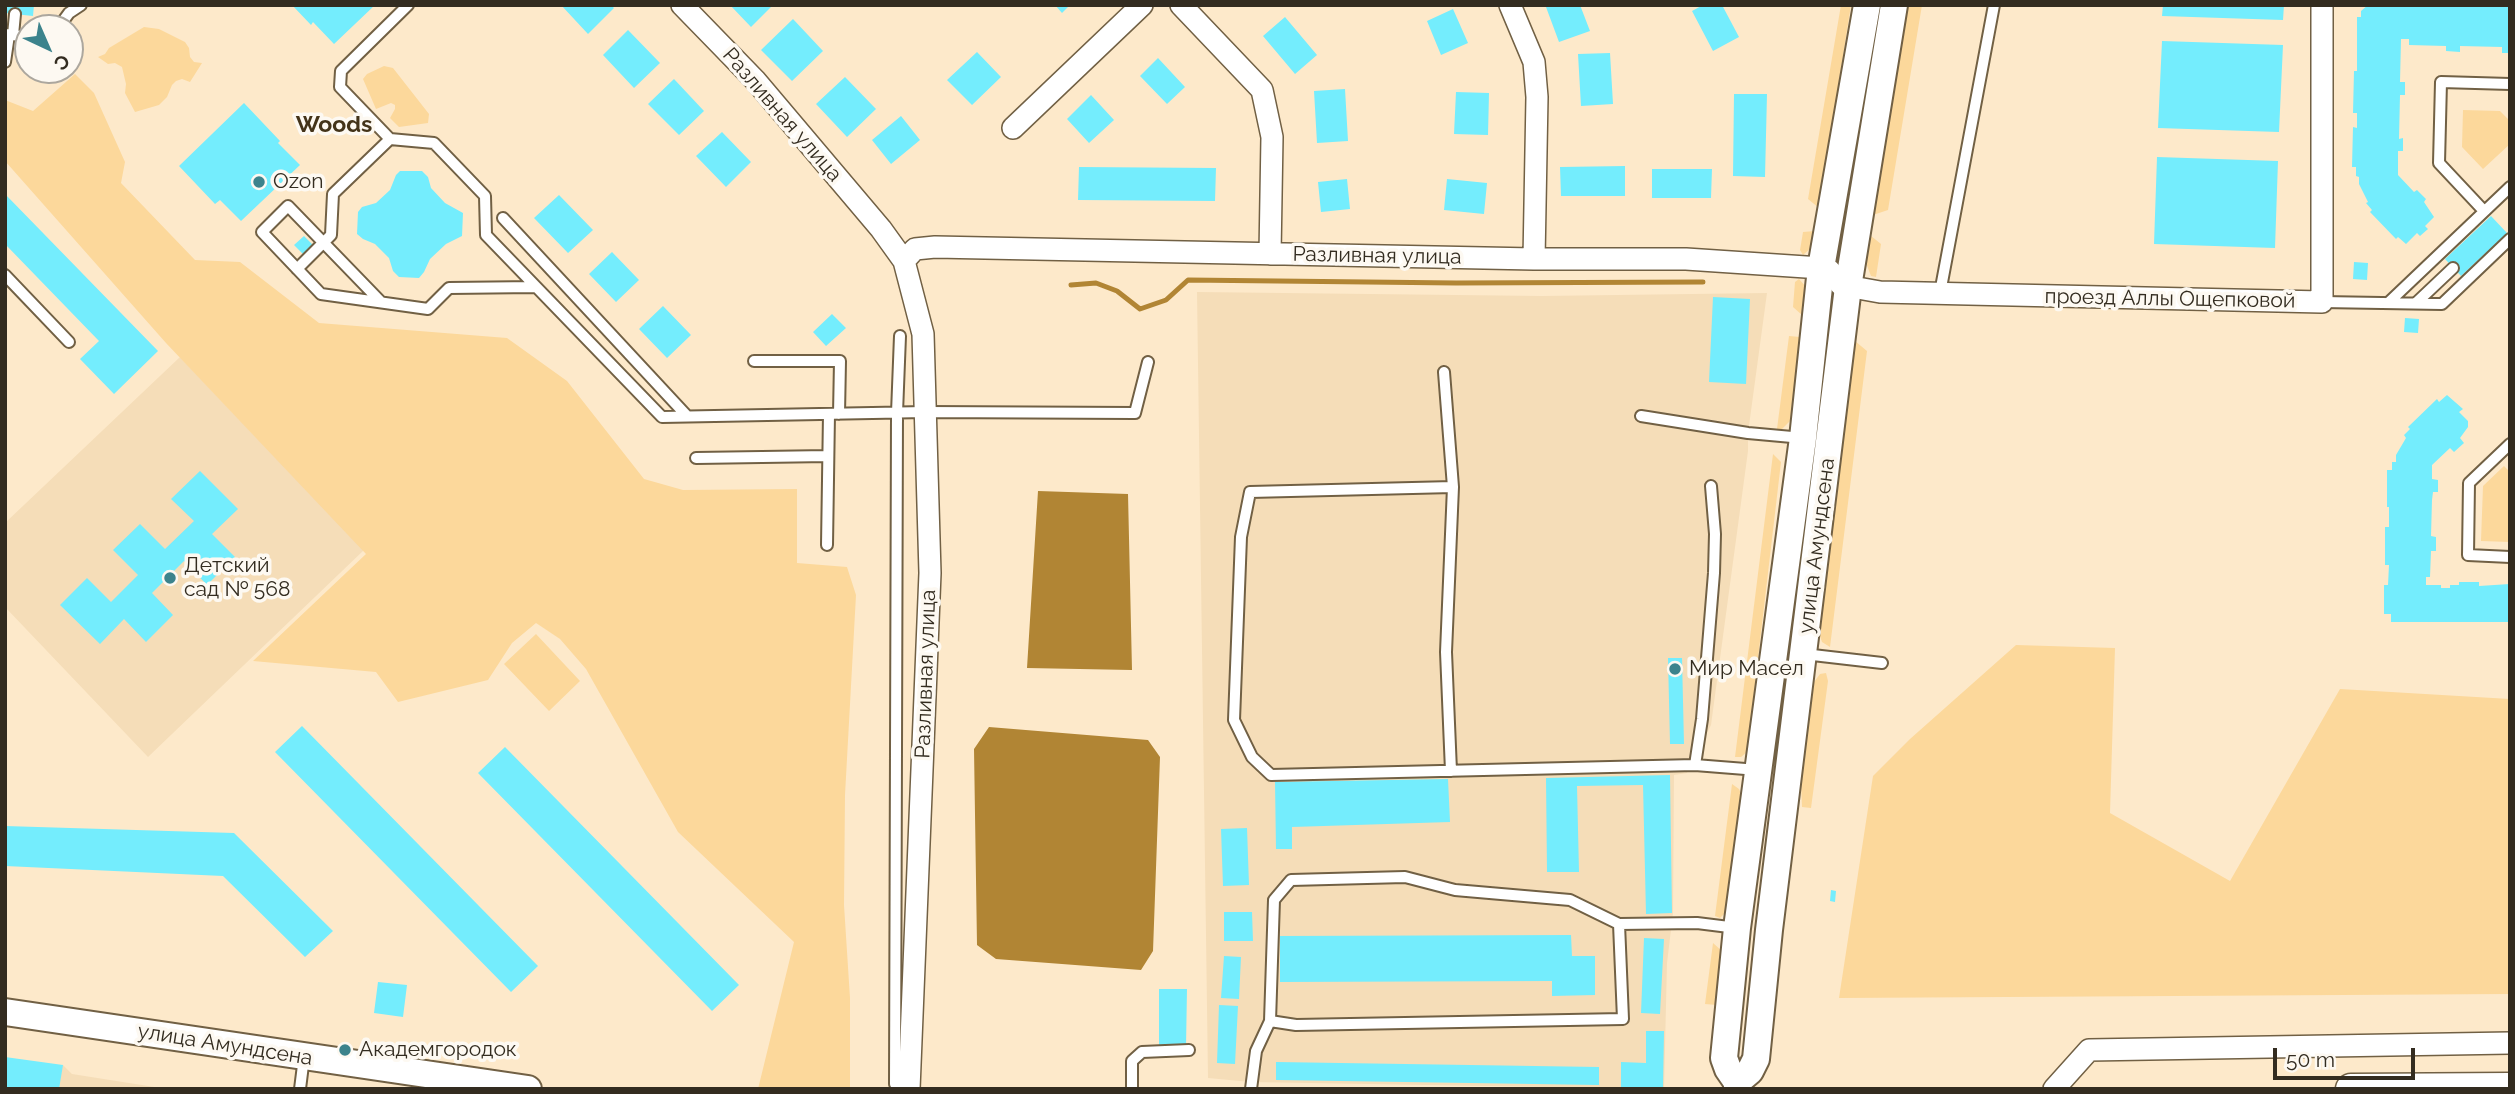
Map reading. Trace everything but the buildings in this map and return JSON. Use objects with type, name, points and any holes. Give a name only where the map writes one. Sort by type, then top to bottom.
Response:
[{"type":"main road","points":[[2351,1089],[2510,1087]]},
{"type":"street","name":"Разливная улица","points":[[682,5],[755,80],[881,229],[904,261],[923,334],[930,573],[909,1089]]},
{"type":"street","points":[[1013,128],[1142,5]]},
{"type":"street","points":[[1181,5],[1262,90],[1272,137],[1270,254]]},
{"type":"street","points":[[1510,5],[1534,62],[1537,97],[1534,260]]},
{"type":"street","name":"улица Амундсена","points":[[1867,5],[1821,268],[1802,438],[1737,928],[1724,1058],[1737,1086],[1756,1059],[1848,287],[1894,5]]},
{"type":"street","name":"проезд Аллы Ощепковой","points":[[1848,287],[1880,292],[2322,302],[2322,5]]},
{"type":"street","name":"Разливная улица","points":[[904,261],[915,249],[935,247],[1534,260],[1686,259],[1821,268]]},
{"type":"street","points":[[1821,268],[1830,271],[1841,285],[1848,287]]},
{"type":"street","name":"улица Амундсена","points":[[5,1012],[469,1084],[528,1089]]},
{"type":"street","points":[[2054,1089],[2089,1050],[2510,1043]]},
{"type":"lane","points":[[408,5],[341,71],[340,87],[390,139],[434,143],[485,196],[486,235],[662,417],[897,412],[1135,413],[1148,362]]},
{"type":"lane","points":[[1940,293],[1994,5]]},
{"type":"lane","points":[[5,62],[14,18]]},
{"type":"lane","points":[[2484,211],[2439,163],[2441,82],[2510,84]]},
{"type":"lane","points":[[297,269],[331,235],[333,194],[390,139]]},
{"type":"lane","points":[[2388,303],[2510,187]]},
{"type":"lane","points":[[381,302],[288,206],[262,232],[321,294],[428,309],[449,288],[535,287]]},
{"type":"lane","points":[[503,218],[687,416]]},
{"type":"lane","points":[[2322,302],[2442,304],[2510,239]]},
{"type":"lane","points":[[2416,303],[2453,268]]},
{"type":"lane","points":[[6,277],[69,342]]},
{"type":"lane","points":[[898,1089],[895,1084],[897,412],[900,336]]},
{"type":"lane","points":[[754,361],[840,361],[828,456],[827,545]]},
{"type":"lane","points":[[1444,372],[1453,488],[1446,652],[1451,771]]},
{"type":"lane","points":[[1641,416],[1748,433],[1802,438]]},
{"type":"lane","points":[[2510,444],[2469,483],[2468,555],[2510,557]]},
{"type":"lane","points":[[696,458],[828,456]]},
{"type":"lane","points":[[1695,765],[1702,719],[1714,573],[1716,534],[1712,486]]},
{"type":"lane","points":[[1453,488],[1250,492],[1241,537],[1234,720],[1252,757],[1271,775],[1695,765],[1759,770]]},
{"type":"lane","points":[[1804,654],[1882,663]]},
{"type":"lane","points":[[1251,1089],[1255,1051],[1270,1021],[1274,900],[1291,880],[1405,877],[1455,890],[1570,900],[1619,924],[1697,923],[1737,928]]},
{"type":"lane","points":[[1270,1021],[1296,1025],[1623,1019],[1619,924]]},
{"type":"lane","points":[[1132,1089],[1132,1062],[1142,1052],[1189,1050]]},
{"type":"lane","points":[[300,1089],[304,1057]]},
{"type":"shaded area","points":[[1841,5],[1851,5],[1819,208],[1808,199]]},
{"type":"shaded area","points":[[1908,5],[1922,5],[1888,210],[1873,215]]},
{"type":"shaded area","points":[[144,27],[159,29],[185,42],[194,62],[202,63],[190,82],[182,79],[176,81],[159,105],[135,112],[125,93],[122,67],[115,63],[108,64],[98,57]]},
{"type":"shaded area","points":[[384,66],[393,68],[429,114],[428,123],[399,127],[390,118],[395,105],[391,103],[376,109],[363,79],[367,74]]},
{"type":"shaded area","points":[[84,83],[94,93],[125,162],[121,183],[195,260],[240,262],[319,323],[507,338],[567,381],[644,479],[683,490],[797,489],[797,563],[847,567],[856,595],[845,795],[844,905],[850,998],[850,1089],[758,1089],[794,942],[678,832],[586,669],[560,639],[536,623],[512,643],[488,680],[398,702],[376,672],[253,661],[366,554],[166,343],[5,161],[5,100],[33,111],[64,84]]},
{"type":"shaded area","points":[[2463,110],[2500,111],[2510,121],[2510,144],[2483,169],[2462,147]]},
{"type":"shaded area","points":[[1815,231],[1812,247],[1803,255],[1800,250],[1803,232]]},
{"type":"shaded area","points":[[1871,236],[1881,244],[1876,277],[1871,276],[1866,263]]},
{"type":"shaded area","points":[[1799,279],[1807,288],[1802,315],[1793,307],[1795,282]]},
{"type":"shaded area","points":[[1197,292],[1542,296],[1767,293],[1711,725],[1687,773],[1674,775],[1673,913],[1667,963],[1664,1089],[1251,1082],[1208,1078]]},
{"type":"shaded area","points":[[1789,336],[1800,337],[1790,421],[1782,429],[1777,429]]},
{"type":"shaded area","points":[[1855,341],[1867,351],[1830,647],[1822,642],[1819,633]]},
{"type":"shaded area","name":"Детский сад № 568","points":[[180,357],[364,550],[148,757],[5,607],[5,523]]},
{"type":"shaded area","points":[[1773,454],[1781,462],[1747,752],[1741,757],[1735,757]]},
{"type":"shaded area","points":[[2504,466],[2510,472],[2510,542],[2481,541],[2483,486]]},
{"type":"shaded area","points":[[1038,491],[1128,494],[1132,670],[1027,668]]},
{"type":"shaded area","points":[[536,634],[580,681],[549,711],[504,664]]},
{"type":"shaded area","points":[[2016,645],[2115,648],[2110,813],[2230,881],[2340,689],[2510,699],[2510,994],[1839,998],[1873,776],[1910,739]]},
{"type":"shaded area","points":[[1826,673],[1828,681],[1811,808],[1802,807],[1801,785],[1814,682],[1820,674]]},
{"type":"shaded area","points":[[989,727],[1148,740],[1160,757],[1153,951],[1141,970],[996,959],[977,945],[974,749]]},
{"type":"shaded area","points":[[1732,784],[1739,789],[1742,796],[1728,910],[1720,918],[1715,916]]},
{"type":"shaded area","points":[[1713,943],[1722,951],[1717,1005],[1705,1004]]},
{"type":"shaded area","points":[[63,1065],[72,1074],[167,1089],[5,1089]]},
{"type":"waterway","points":[[1071,285],[1096,283],[1117,291],[1140,309],[1166,300],[1188,280],[1703,282]]},
{"type":"place","name":"Ozon","points":[[259,182]]},
{"type":"place","name":"Детский сад № 568","points":[[170,578]]},
{"type":"place","name":"Мир Масел","points":[[1675,669]]},
{"type":"place","name":"Академгородок","points":[[345,1050]]},
{"type":"district","name":"Woods","points":[[334,125]]}]
